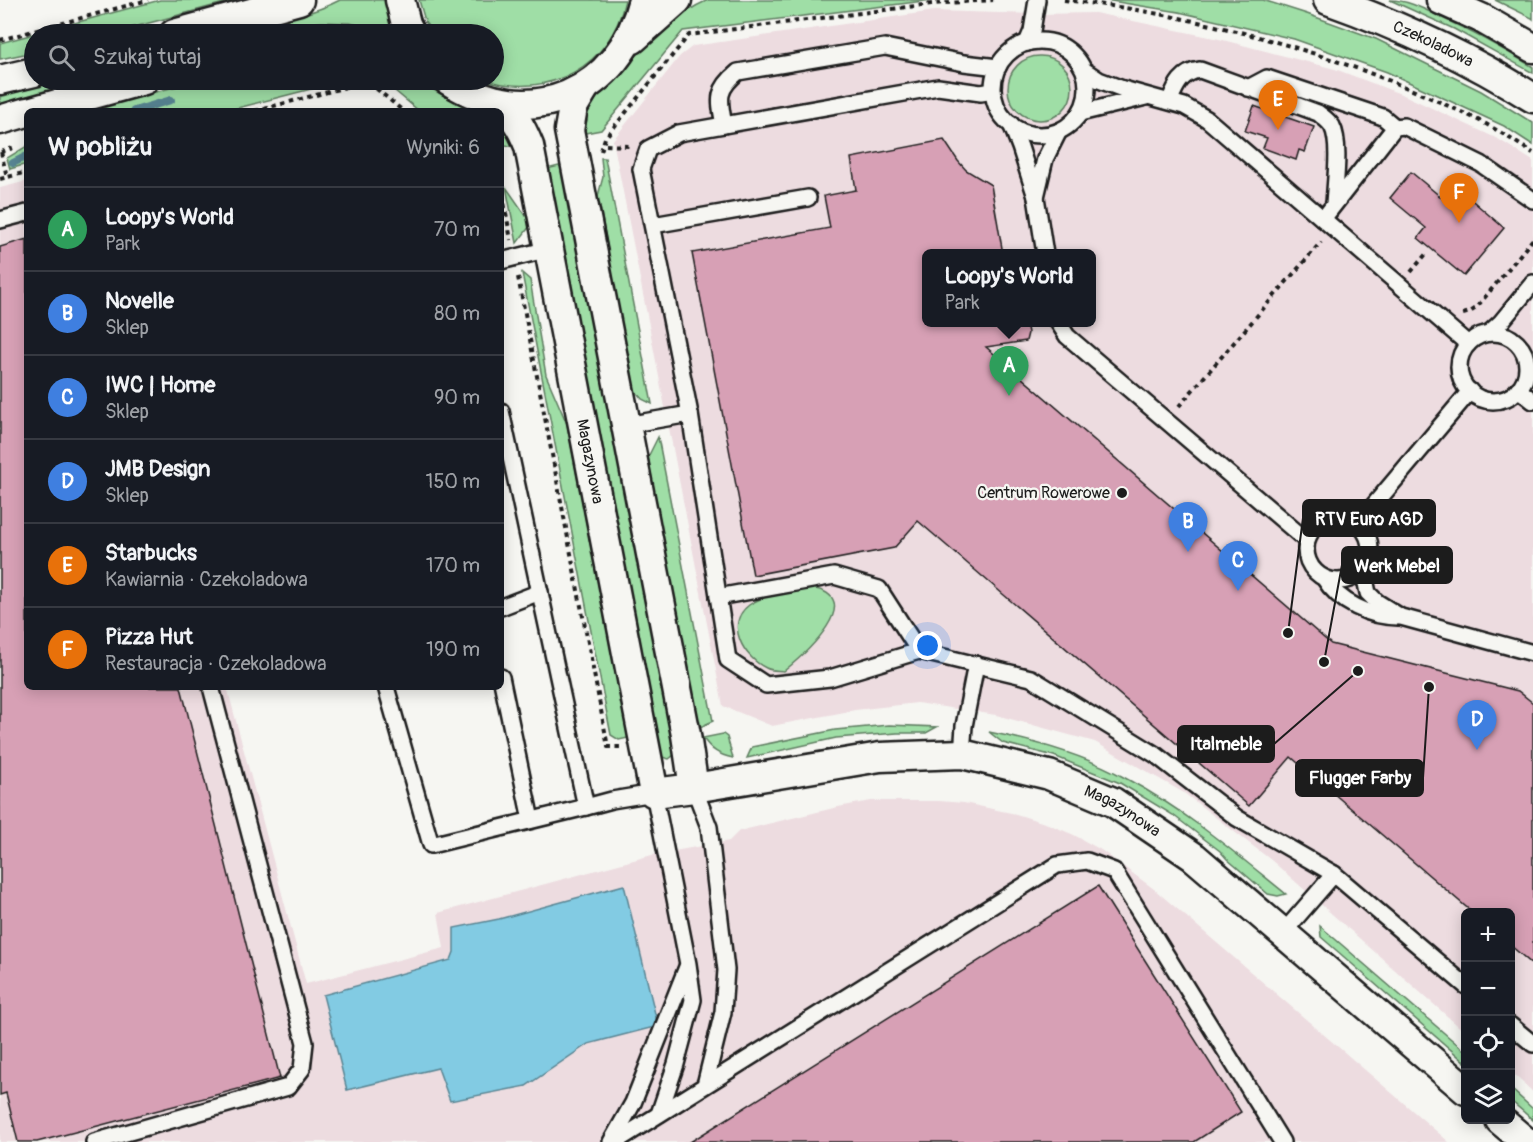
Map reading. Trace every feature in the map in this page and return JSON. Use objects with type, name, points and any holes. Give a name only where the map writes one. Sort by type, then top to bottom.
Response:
[{"type":"street","points":[[211,24],[299,0]]},
{"type":"street","points":[[400,0],[406,24]]},
{"type":"street","points":[[622,52],[635,27],[643,0]]},
{"type":"street","points":[[467,90],[478,96],[512,104],[557,99],[585,87],[598,77],[654,19],[677,0]]},
{"type":"street","name":"Czekoladowa","points":[[1328,0],[1409,31],[1456,53],[1533,98]]},
{"type":"street","points":[[1441,0],[1481,18],[1533,48]]},
{"type":"street","points":[[0,80],[24,74]]},
{"type":"street","points":[[585,87],[573,107],[569,130],[686,735],[694,788]]},
{"type":"street","points":[[43,108],[108,90]]},
{"type":"street","name":"Magazynowa","points":[[496,101],[509,110],[518,121],[529,146],[654,793],[880,757],[962,754],[1050,775],[1113,802],[1194,857],[1461,1086]]},
{"type":"street","points":[[0,120],[24,113]]},
{"type":"street","points":[[1506,1124],[1526,1142]]},
{"type":"lane","points":[[1027,43],[1032,31],[1037,0]]},
{"type":"lane","points":[[1041,41],[1054,43],[1077,58],[1084,70],[1087,92],[1085,103],[1074,120],[1059,131],[1039,135],[1019,130],[1002,115],[996,104],[993,91],[998,67],[1005,56],[1015,48],[1027,43],[1041,41]]},
{"type":"lane","points":[[724,124],[719,100],[726,81],[738,72],[885,47],[964,63],[998,67]]},
{"type":"lane","points":[[1084,70],[1099,80],[1146,97],[1170,100],[1207,119],[1468,344]]},
{"type":"lane","points":[[1170,100],[1181,79],[1193,71],[1200,70],[1318,113],[1331,124],[1335,140],[1334,204],[1328,223]]},
{"type":"lane","points":[[1248,88],[1267,78],[1383,117],[1395,127]]},
{"type":"lane","points":[[993,91],[981,93],[938,87],[679,133],[648,149],[641,169],[690,414],[728,660],[766,685],[830,678],[919,651],[1031,678],[1156,754],[1237,818],[1334,874],[1461,982]]},
{"type":"lane","points":[[1080,113],[1146,97]]},
{"type":"lane","points":[[1011,124],[1036,197],[1044,249]]},
{"type":"lane","points":[[1334,204],[1395,127],[1404,126],[1481,165],[1533,200]]},
{"type":"lane","points":[[1036,197],[1045,159],[1059,131]]},
{"type":"lane","points":[[653,225],[808,198]]},
{"type":"lane","points":[[0,220],[24,214]]},
{"type":"lane","points":[[508,260],[549,249]]},
{"type":"lane","points":[[1489,333],[1533,283]]},
{"type":"lane","points":[[1061,327],[1067,336],[1307,541]]},
{"type":"lane","points":[[1489,333],[1498,333],[1515,341],[1525,356],[1530,359],[1525,379],[1518,389],[1507,398],[1491,401],[1470,391],[1461,378],[1459,370],[1461,354],[1468,344],[1489,333]]},
{"type":"lane","points":[[1518,389],[1533,401]]},
{"type":"lane","points":[[1358,524],[1470,391]]},
{"type":"lane","points":[[626,425],[690,414]]},
{"type":"lane","points":[[504,425],[586,807]]},
{"type":"lane","points":[[1330,518],[1348,519],[1358,524],[1365,532],[1370,548],[1367,563],[1363,569],[1352,578],[1345,580],[1331,581],[1317,574],[1306,554],[1307,541],[1315,526],[1330,518]]},
{"type":"lane","points":[[1363,569],[1368,593],[1377,602],[1401,617]]},
{"type":"lane","points":[[718,597],[834,576],[879,589],[919,651]]},
{"type":"lane","points":[[1324,578],[1330,588],[1357,608],[1382,617],[1401,617],[1533,653]]},
{"type":"lane","points":[[504,607],[540,592]]},
{"type":"lane","points":[[962,754],[964,726],[976,664]]},
{"type":"lane","points":[[94,1142],[288,1087],[302,1069],[305,1043],[212,690]]},
{"type":"lane","points":[[387,690],[431,845],[612,800],[654,793],[693,1000],[676,1064],[659,1114]]},
{"type":"lane","points":[[504,690],[531,820]]},
{"type":"lane","points":[[694,788],[709,827],[726,970],[723,1012],[705,1085]]},
{"type":"lane","points":[[615,1142],[1057,865],[1087,861],[1114,871],[1282,1142]]},
{"type":"lane","points":[[1282,933],[1334,874]]},
{"type":"lane","points":[[611,1142],[633,1103],[688,964]]},
{"type":"lane","points":[[1515,1029],[1533,1044]]},
{"type":"path","points":[[59,24],[148,0]]},
{"type":"path","points":[[605,138],[689,35],[931,4],[993,0]]},
{"type":"path","points":[[1064,0],[1099,4],[1211,26],[1303,49],[1410,89],[1480,121],[1533,153]]},
{"type":"path","points":[[0,40],[24,34]]},
{"type":"path","points":[[266,108],[335,90]]},
{"type":"path","points":[[378,90],[399,108]]},
{"type":"path","points":[[606,145],[629,147]]},
{"type":"path","points":[[7,177],[0,152],[14,148]]},
{"type":"path","points":[[0,179],[24,173]]},
{"type":"path","points":[[504,217],[508,260],[608,747],[630,746]]},
{"type":"path","points":[[1174,411],[1328,223]]},
{"type":"path","points":[[1458,312],[1464,314],[1476,308],[1533,238]]},
{"type":"path","points":[[1411,272],[1426,254]]},
{"type":"path","points":[[1402,266],[1418,279]]},
{"type":"shaded area","points":[[934,11],[1095,13],[1219,39],[1335,69],[1406,96],[1498,139],[1533,161],[1533,1092],[1515,1076],[1515,908],[1461,908],[1461,1028],[1271,860],[1184,793],[1095,742],[996,715],[917,703],[855,710],[772,726],[723,706],[613,140],[680,56],[693,46]]},
{"type":"shaded area","points":[[24,182],[24,690],[228,690],[306,984],[444,948],[438,913],[652,855],[729,841],[739,831],[838,807],[871,801],[964,803],[1016,814],[1048,824],[1101,850],[1154,889],[1449,1142],[0,1142],[0,188]]},
{"type":"green space","points":[[160,0],[235,0],[145,24],[71,24]]},
{"type":"green space","points":[[340,0],[385,0],[391,24],[322,22],[264,24]]},
{"type":"green space","points":[[419,0],[625,0],[618,23],[606,43],[591,60],[574,72],[554,81],[532,85],[504,84],[504,24],[427,24]]},
{"type":"green space","points":[[708,0],[932,0],[683,31],[601,130],[585,133],[588,111],[595,100],[661,31],[691,9]]},
{"type":"green space","points":[[1105,0],[1263,0],[1307,14],[1376,39],[1481,91],[1533,123],[1533,145],[1504,126],[1387,72],[1294,39],[1179,12]]},
{"type":"green space","points":[[1390,0],[1402,1],[1426,10],[1498,46],[1533,67],[1533,73],[1454,29]]},
{"type":"green space","points":[[1495,0],[1533,0],[1533,19],[1532,18]]},
{"type":"green space","points":[[24,37],[24,54],[0,59],[0,43]]},
{"type":"green space","points":[[1040,56],[1052,58],[1063,65],[1070,76],[1072,88],[1070,100],[1063,111],[1052,118],[1040,120],[1028,118],[1017,111],[1010,100],[1008,88],[1010,76],[1017,65],[1028,58]]},
{"type":"green space","points":[[25,90],[58,90],[0,106],[0,97]]},
{"type":"green space","points":[[163,90],[307,90],[238,108],[95,108]]},
{"type":"green space","points":[[394,90],[434,90],[472,108],[415,108]]},
{"type":"green space","points":[[504,127],[512,136],[514,147],[504,145]]},
{"type":"green space","points":[[24,148],[24,165],[10,169],[7,158]]},
{"type":"green space","points":[[601,158],[605,158],[652,404],[642,399],[633,388],[598,196],[603,177]]},
{"type":"green space","points":[[563,165],[675,749],[674,755],[669,759],[658,753],[547,169]]},
{"type":"green space","points":[[506,187],[529,220],[530,226],[517,243]]},
{"type":"green space","points":[[522,273],[530,280],[546,375],[567,424],[628,738],[619,740],[611,735]]},
{"type":"green space","points":[[658,437],[713,721],[698,728],[648,457]]},
{"type":"green space","points":[[811,588],[827,593],[834,603],[833,614],[827,627],[805,653],[784,671],[768,669],[758,663],[744,649],[740,640],[738,621],[742,613],[749,605],[763,598]]},
{"type":"green space","points":[[889,725],[937,727],[926,733],[836,738],[747,758],[752,747],[835,730]]},
{"type":"green space","points":[[989,732],[1060,750],[1095,763],[1127,779],[1189,818],[1286,894],[1278,896],[1268,894],[1220,851],[1173,815],[1120,783],[1054,756],[1003,743]]},
{"type":"green space","points":[[723,734],[727,737],[733,758],[716,751],[703,738]]},
{"type":"green space","points":[[1320,926],[1461,1048],[1461,1059],[1321,937]]},
{"type":"green space","points":[[1515,1093],[1533,1109],[1533,1120],[1515,1104]]},
{"type":"water","points":[[624,885],[658,1026],[588,1044],[526,1086],[450,1101],[438,1068],[347,1090],[323,995],[451,960],[454,952],[454,928],[499,919]]},
{"type":"building","points":[[1254,106],[1314,127],[1305,152],[1299,150],[1296,160],[1263,148],[1267,138],[1245,131]]},
{"type":"building","points":[[944,140],[966,170],[991,185],[1002,249],[922,249],[922,327],[1027,327],[1026,341],[986,347],[1331,644],[1518,691],[1533,703],[1533,965],[1515,949],[1515,908],[1467,908],[1291,757],[1249,806],[918,521],[894,548],[753,575],[692,253],[830,228],[824,196],[856,190],[851,158]]},
{"type":"building","points":[[1411,172],[1448,203],[1459,189],[1504,228],[1464,276],[1418,238],[1426,228],[1390,198]]},
{"type":"building","points":[[24,240],[24,690],[182,690],[280,1078],[37,1142],[18,1142],[6,1093],[0,1095],[0,247]]},
{"type":"building","points":[[1098,886],[1241,1112],[1194,1142],[690,1142]]},
{"type":"waterway","points":[[144,108],[171,100]]},
{"type":"waterway","points":[[13,163],[24,158]]},
{"type":"place","name":"Starbucks","points":[[1278,130]]},
{"type":"place","name":"Pizza Hut","points":[[1459,223]]},
{"type":"place","name":"Loopy's World","points":[[1009,396]]},
{"type":"place","name":"Centrum Rowerowe","points":[[1122,493]]},
{"type":"place","name":"Novelle","points":[[1188,552]]},
{"type":"place","name":"IWC | Home","points":[[1238,591]]},
{"type":"place","name":"RTV Euro AGD","points":[[1288,633]]},
{"type":"place","name":"Werk Mebel","points":[[1324,662]]},
{"type":"place","name":"Italmeble","points":[[1358,671]]},
{"type":"place","name":"Flugger Farby","points":[[1429,687]]},
{"type":"place","name":"JMB Design","points":[[1477,750]]}]
